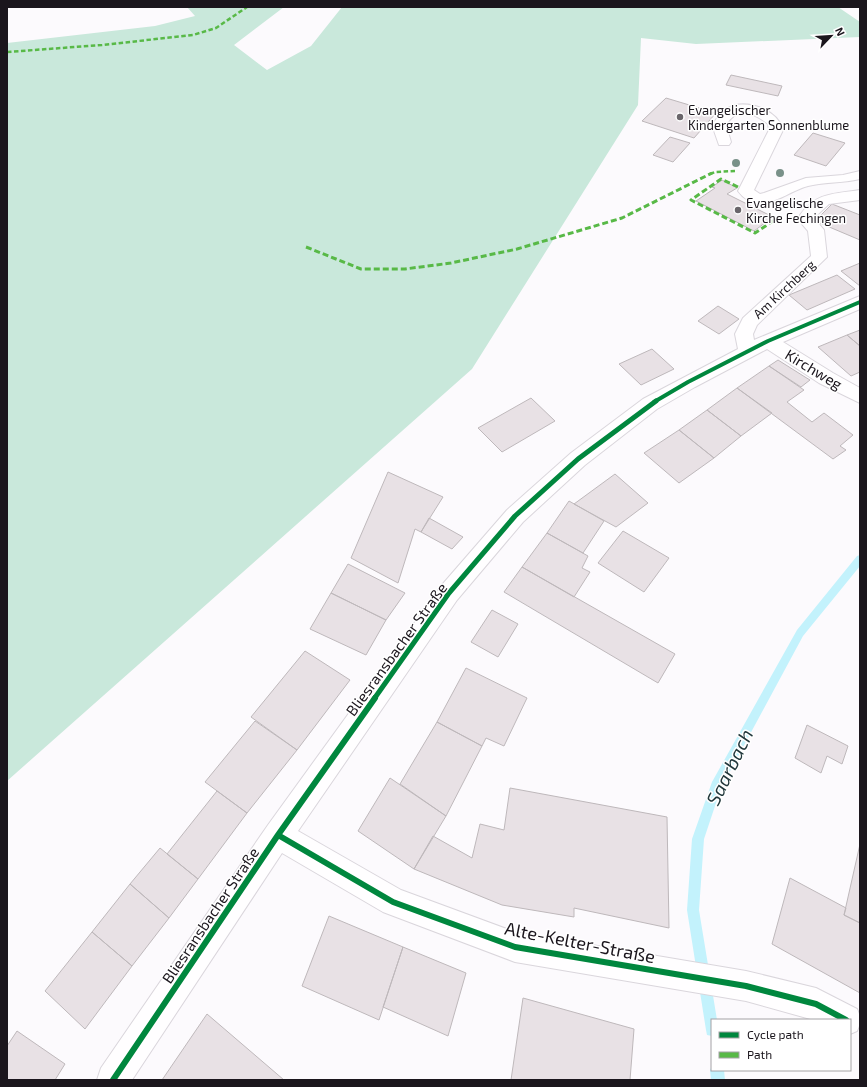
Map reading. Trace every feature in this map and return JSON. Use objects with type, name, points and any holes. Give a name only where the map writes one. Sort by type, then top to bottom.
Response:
[{"type":"street","points":[[724,142],[719,125],[728,113],[737,109],[748,109],[767,116],[774,122],[776,130],[746,191],[751,196],[759,199],[806,182],[843,179],[860,175]]},
{"type":"street","name":"Am Kirchberg","points":[[747,351],[744,334],[749,322],[819,256],[816,230],[810,224],[808,215],[824,200],[860,195]]},
{"type":"street","name":"Bliesransbacher Straße","points":[[113,1080],[278,836],[449,593],[516,516],[578,459],[650,404],[747,351],[860,302]]},
{"type":"street","name":"Kirchweg","points":[[768,341],[826,378],[860,396]]},
{"type":"street","name":"Alte-Kelter-Straße","points":[[278,836],[393,902],[515,947],[746,986],[816,1004],[844,1019]]},
{"type":"street","points":[[851,1023],[860,1028]]},
{"type":"green space","points":[[187,7],[284,7],[234,45],[267,70],[311,46],[342,7],[838,7],[860,22],[860,37],[696,44],[641,38],[638,105],[472,369],[7,781],[7,43],[155,26],[195,16]]},
{"type":"building","points":[[731,75],[782,86],[778,96],[726,85]]},
{"type":"building","name":"Evangelischer Kindergarten Sonnenblume","points":[[666,98],[716,113],[694,138],[642,121]]},
{"type":"building","points":[[813,133],[845,143],[826,166],[794,155]]},
{"type":"building","points":[[670,137],[690,143],[673,162],[653,155]]},
{"type":"building","name":"Evangelische Kirche Fechingen","points":[[722,180],[737,188],[727,194],[773,217],[754,231],[696,201],[715,188],[712,187]]},
{"type":"building","points":[[832,204],[860,215],[860,240],[815,221]]},
{"type":"building","points":[[860,263],[860,286],[841,271]]},
{"type":"building","points":[[837,275],[855,289],[807,310],[789,295]]},
{"type":"building","points":[[718,306],[739,319],[719,334],[698,321]]},
{"type":"building","points":[[860,330],[860,346],[847,335]]},
{"type":"building","points":[[847,335],[860,346],[860,372],[851,376],[818,347]]},
{"type":"building","points":[[652,349],[674,369],[641,385],[619,364]]},
{"type":"building","points":[[778,360],[810,380],[801,387],[769,366]]},
{"type":"building","points":[[769,366],[804,390],[787,402],[812,422],[824,413],[853,435],[840,446],[846,450],[833,459],[737,388]]},
{"type":"building","points":[[737,388],[772,413],[741,436],[707,410]]},
{"type":"building","points":[[531,398],[555,421],[502,452],[478,428]]},
{"type":"building","points":[[707,410],[741,436],[714,458],[679,430]]},
{"type":"building","points":[[679,430],[714,458],[679,483],[644,453]]},
{"type":"building","points":[[388,472],[443,497],[421,532],[415,529],[398,583],[351,558]]},
{"type":"building","points":[[615,474],[648,503],[616,527],[574,504]]},
{"type":"building","points":[[569,501],[604,521],[583,553],[547,533]]},
{"type":"building","points":[[429,518],[463,537],[452,549],[421,532]]},
{"type":"building","points":[[623,531],[669,558],[644,592],[598,563]]},
{"type":"building","points":[[547,533],[588,556],[582,568],[590,572],[574,597],[522,567]]},
{"type":"building","points":[[348,564],[405,593],[386,620],[331,593]]},
{"type":"building","points":[[522,567],[675,654],[658,683],[504,592]]},
{"type":"building","points":[[331,593],[386,620],[366,655],[310,629]]},
{"type":"building","points":[[492,610],[518,624],[498,657],[471,642]]},
{"type":"building","points":[[305,651],[350,680],[297,750],[251,717]]},
{"type":"building","points":[[466,668],[527,698],[504,746],[486,738],[482,746],[437,722]]},
{"type":"building","points":[[255,721],[297,750],[247,813],[205,782]]},
{"type":"building","points":[[437,722],[482,746],[446,816],[400,784]]},
{"type":"building","points":[[807,725],[848,746],[842,764],[827,756],[821,773],[795,758]]},
{"type":"building","points":[[390,778],[446,816],[414,869],[358,831]]},
{"type":"building","points":[[510,788],[667,817],[669,928],[574,908],[574,917],[502,905],[414,869],[433,836],[472,858],[480,824],[504,830]]},
{"type":"building","points":[[217,791],[247,813],[198,879],[167,854]]},
{"type":"building","points":[[860,844],[860,923],[844,915]]},
{"type":"building","points":[[160,848],[198,879],[169,918],[130,884]]},
{"type":"building","points":[[790,878],[846,908],[844,915],[860,923],[860,993],[772,944]]},
{"type":"building","points":[[130,884],[169,918],[132,966],[92,932]]},
{"type":"building","points":[[329,916],[403,947],[379,1020],[302,986]]},
{"type":"building","points":[[92,932],[132,966],[85,1029],[45,991]]},
{"type":"building","points":[[403,947],[466,973],[448,1036],[383,1007]]},
{"type":"building","points":[[523,998],[634,1029],[630,1080],[511,1080]]},
{"type":"building","points":[[207,1014],[284,1080],[162,1080]]},
{"type":"building","points":[[17,1031],[65,1064],[55,1080],[7,1080],[7,1046]]},
{"type":"waterway","name":"Saarbach","points":[[711,1024],[693,910],[698,839],[716,786],[800,633],[860,559]]},
{"type":"waterway","name":"Saarbach","points":[[717,1071],[718,1080]]},
{"type":"marked path","points":[[7,52],[102,45],[193,35],[216,28],[247,7]]},
{"type":"marked path","points":[[306,247],[361,269],[405,269],[451,263],[517,249],[622,218],[715,172],[735,171]]},
{"type":"marked path","points":[[738,187],[721,179],[691,200],[755,233],[776,219]]},
{"type":"cycle path","points":[[113,1080],[278,835],[449,593],[515,516],[578,459],[650,404],[688,382],[768,341],[860,302]]},
{"type":"cycle path","points":[[278,835],[393,902],[515,947],[746,986],[816,1004],[844,1019]]},
{"type":"place","name":"Evangelischer Kindergarten Sonnenblume","points":[[680,117]]},
{"type":"place","name":"Evangelische Kirche Fechingen","points":[[738,210]]}]
